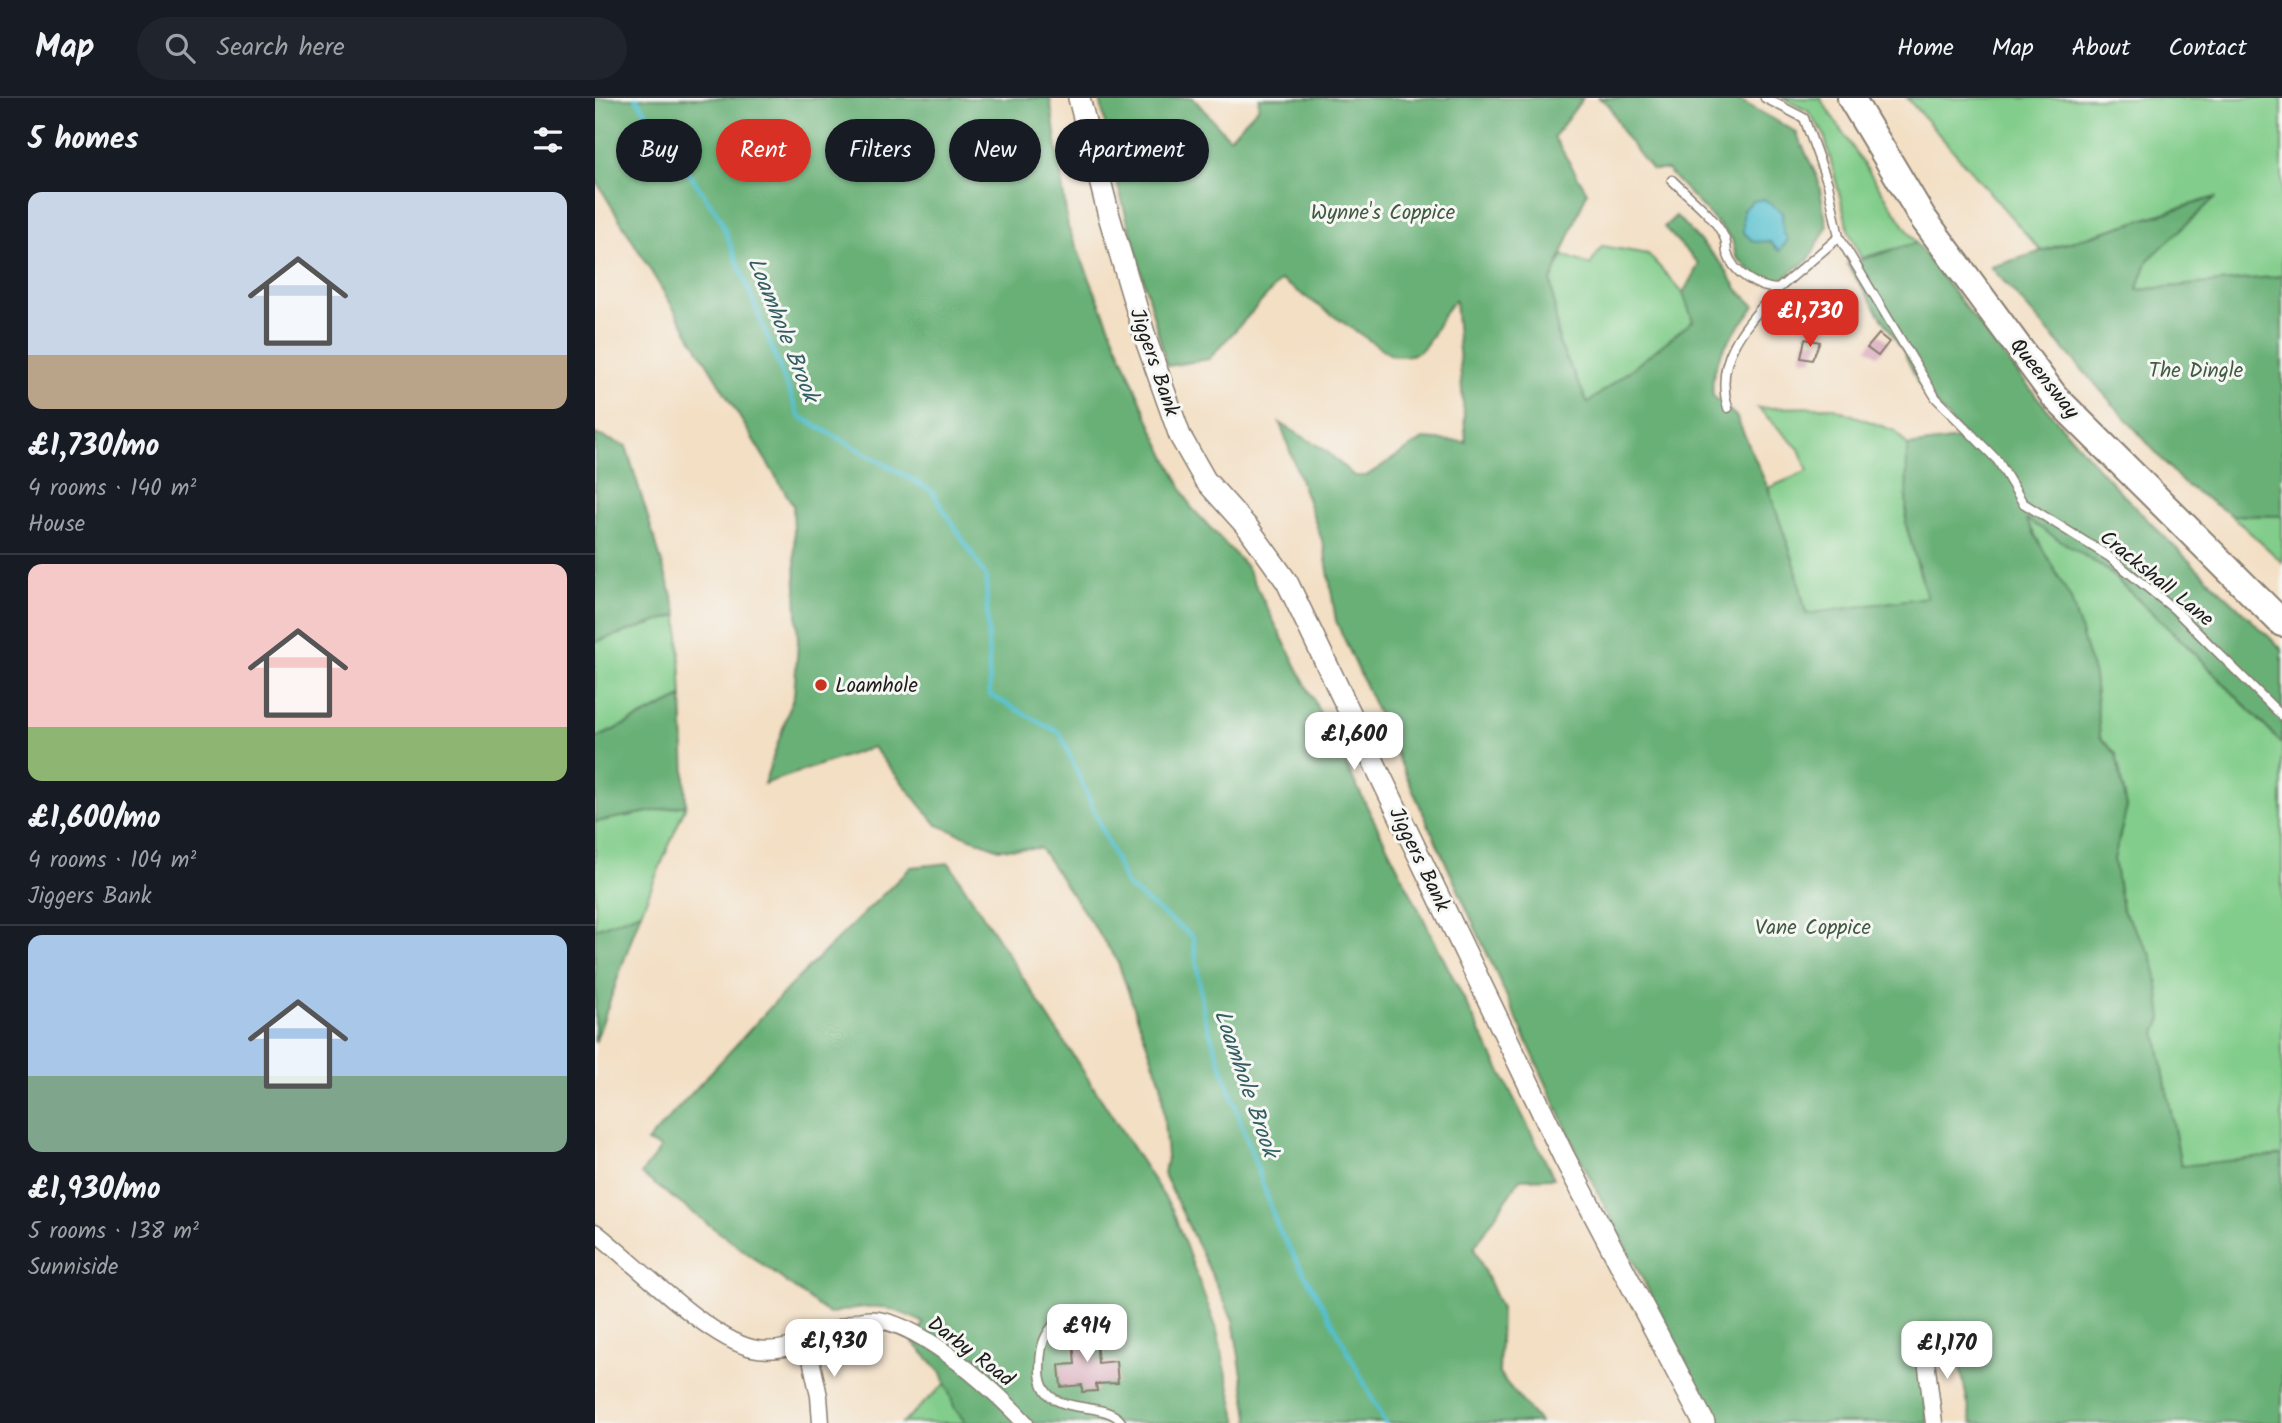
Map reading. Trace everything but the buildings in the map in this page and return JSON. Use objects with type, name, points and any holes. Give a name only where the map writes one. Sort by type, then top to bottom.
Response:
[{"type":"main road","name":"Queensway","points":[[1851,98],[1923,218],[2055,397],[2282,623]]},
{"type":"street","name":"Jiggers Bank","points":[[1079,98],[1112,228],[1146,340],[1180,436],[1205,480],[1249,528],[1287,582],[1564,1157],[1704,1423]]},
{"type":"street","name":"Darby Road","points":[[595,1232],[710,1328],[752,1348],[777,1350],[872,1318],[898,1324],[960,1363],[1025,1423]]},
{"type":"street","points":[[807,1341],[819,1396],[821,1423]]},
{"type":"street","points":[[1924,1345],[1934,1423]]},
{"type":"lane","name":"Crackshall Lane","points":[[1765,98],[1804,118],[1828,184],[1839,237],[1936,398],[1998,461],[2023,503],[2108,556],[2174,609],[2282,716]]},
{"type":"lane","points":[[1672,180],[1725,237],[1728,255],[1742,274],[1763,288],[1778,289]]},
{"type":"lane","points":[[1728,408],[1724,394],[1725,374],[1737,336],[1778,289],[1839,237]]},
{"type":"lane","points":[[1080,1311],[1056,1321],[1049,1330],[1043,1341],[1040,1377],[1046,1388],[1062,1402],[1085,1410],[1111,1413],[1122,1423]]},
{"type":"green space","points":[[595,98],[1050,98],[1055,134],[1055,182],[1062,182],[1068,227],[1153,430],[1191,507],[1246,566],[1554,1178],[1520,1179],[1474,1248],[1501,1309],[1499,1374],[1540,1423],[1250,1423],[1233,1320],[1164,1174],[1167,1157],[1161,1083],[1117,960],[1040,848],[999,849],[937,825],[873,747],[764,784],[794,695],[798,643],[793,505],[595,179]]},
{"type":"green space","name":"Vane Coppice","points":[[1100,98],[1193,98],[1229,138],[1258,108],[1259,98],[1583,98],[1554,137],[1587,192],[1551,281],[1559,344],[1588,403],[1693,321],[1683,293],[1699,264],[1664,227],[1676,216],[1722,264],[1738,290],[1755,306],[1724,347],[1715,370],[1713,396],[1736,416],[1768,488],[1795,565],[1806,614],[1927,597],[1906,525],[1908,446],[1965,438],[1918,383],[1904,352],[1847,264],[1916,243],[2024,381],[2093,462],[2162,534],[2282,649],[2282,744],[2189,647],[2106,569],[2026,519],[2071,599],[2094,676],[2100,737],[2116,754],[2127,807],[2114,859],[2122,909],[2151,955],[2157,976],[2162,1019],[2156,1032],[2181,1166],[2282,1155],[2282,1423],[1972,1423],[1957,1352],[1944,1345],[1918,1345],[1928,1423],[1717,1423],[1580,1158],[1336,621],[1324,546],[1280,423],[1325,450],[1354,476],[1366,476],[1423,439],[1466,442],[1455,300],[1424,347],[1405,356],[1391,355],[1281,280],[1209,359],[1167,366],[1117,182],[1209,182],[1209,119],[1104,119]]},
{"type":"green space","points":[[1599,98],[1736,98],[1796,132],[1818,179],[1827,227],[1809,259],[1775,284],[1760,279],[1736,257],[1732,239],[1667,170],[1652,170],[1624,135],[1609,105]],"holes":[[[1782,213],[1779,250],[1769,241]]]},
{"type":"green space","points":[[1782,98],[1820,98],[1916,243],[1861,258],[1849,232],[1824,134],[1808,111]]},
{"type":"green space","points":[[1907,98],[2282,98],[2282,276],[2136,290],[2148,260],[2212,198],[2041,251]]},
{"type":"green space","name":"The Dingle","points":[[2216,197],[2148,260],[2137,290],[2282,276],[2282,516],[2231,515],[2183,483],[1991,267]]},
{"type":"green space","points":[[1602,246],[1648,254],[1683,293],[1693,321],[1588,404],[1559,343],[1551,281],[1563,255],[1590,265]]},
{"type":"green space","points":[[1831,407],[1895,431],[1908,446],[1906,525],[1927,598],[1806,614],[1795,565],[1768,488],[1808,471],[1799,449],[1758,408]]},
{"type":"green space","points":[[595,434],[626,446],[678,615],[595,642]]},
{"type":"green space","points":[[2231,515],[2282,516],[2282,562]]},
{"type":"green space","points":[[2025,518],[2105,569],[2189,648],[2282,744],[2282,1155],[2181,1167],[2156,1032],[2151,955],[2122,909],[2114,859],[2127,807],[2116,754],[2100,737],[2094,676]]},
{"type":"green space","points":[[678,615],[682,697],[595,739],[595,642]]},
{"type":"green space","points":[[682,697],[686,805],[595,822],[595,739]]},
{"type":"green space","points":[[686,805],[641,912],[595,929],[595,822]]},
{"type":"green space","points":[[949,863],[1172,1209],[1216,1327],[1238,1423],[966,1423],[955,1409],[942,1373],[913,1342],[924,1323],[887,1308],[877,1307],[829,1314],[641,1174],[661,1148],[647,1142],[788,988],[911,867]]},
{"type":"green space","points":[[641,912],[595,1043],[595,929]]},
{"type":"green space","points":[[947,1382],[955,1409],[966,1423],[902,1423]]},
{"type":"water","points":[[1764,199],[1782,212],[1783,232],[1788,240],[1779,251],[1769,241],[1754,242],[1743,232],[1743,210],[1753,201]]},
{"type":"waterway","name":"Loamhole Brook","points":[[636,98],[719,216],[799,416],[932,491],[986,576],[990,695],[1060,733],[1127,886],[1193,937],[1204,1016],[1278,1228],[1334,1325],[1385,1423]]},
{"type":"place","name":"Loamhole","points":[[821,685]]},
{"type":"park label","name":"Wynne's Coppice","points":[[1383,212]]}]
